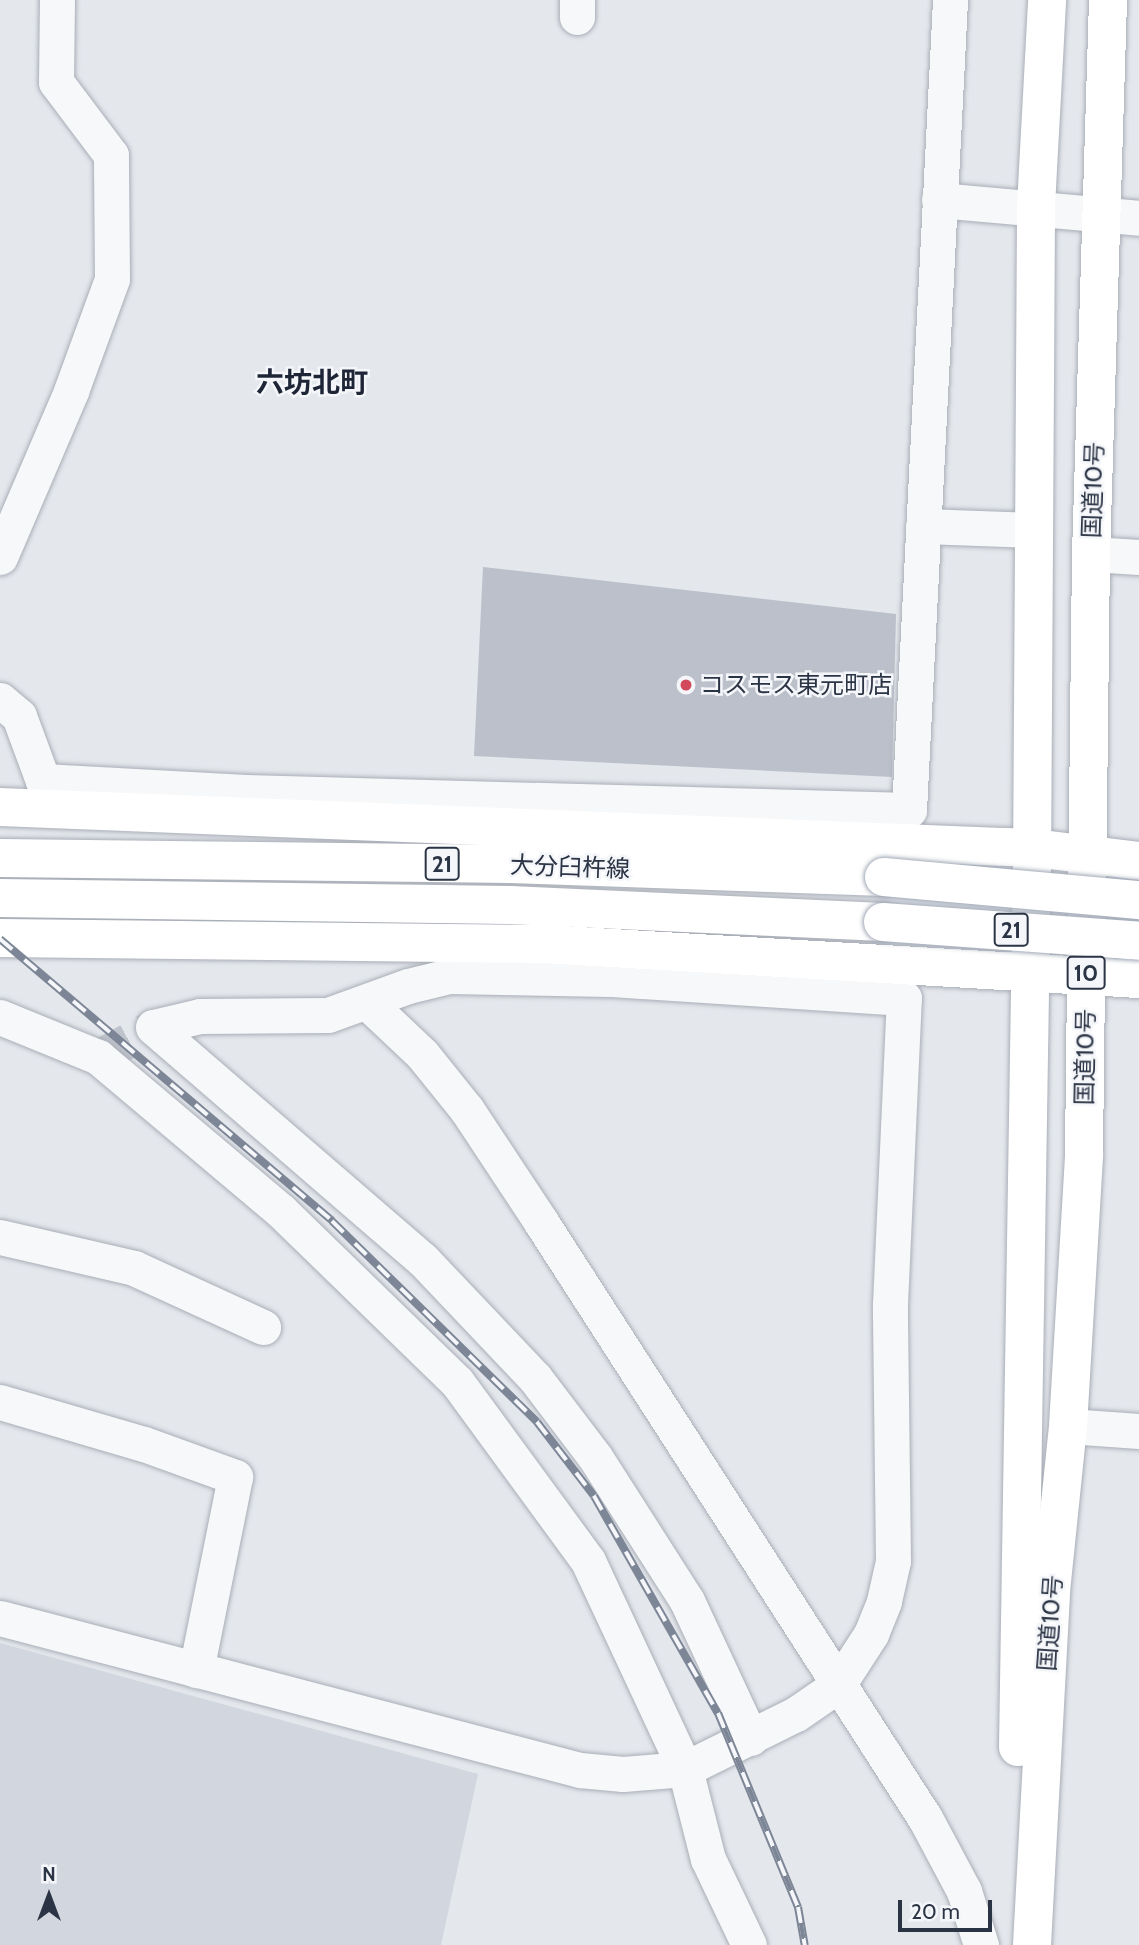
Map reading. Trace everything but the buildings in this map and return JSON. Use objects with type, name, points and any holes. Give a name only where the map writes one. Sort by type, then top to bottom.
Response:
[{"type":"main road","name":"国道10号","points":[[1022,1945],[1018,1730],[1032,848],[1036,206],[1047,0]]},
{"type":"main road","name":"国道10号","points":[[1032,1945],[1051,1591],[1069,1426],[1084,1153],[1086,976],[1091,856],[1091,554],[1121,216],[1108,0]]},
{"type":"main road","points":[[0,807],[224,802],[1032,848],[1139,861]]},
{"type":"main road","name":"大分臼杵線","points":[[0,858],[512,864],[884,877],[1139,900]]},
{"type":"main road","name":"大分臼杵線","points":[[0,898],[510,905],[883,922],[1139,941]]},
{"type":"main road","points":[[0,938],[544,944],[1139,979]]},
{"type":"street","points":[[0,557],[71,391],[112,279],[111,155],[56,82],[57,0]]},
{"type":"street","points":[[0,700],[19,716],[43,781],[224,802],[909,810],[950,0]]},
{"type":"street","points":[[939,200],[1036,206],[1121,216]]},
{"type":"street","points":[[923,526],[1034,530]]},
{"type":"street","points":[[1091,554],[1139,557]]},
{"type":"street","points":[[0,1618],[580,1770],[623,1774],[685,1769],[751,1738],[838,1685],[871,1634],[893,1560],[890,1304],[904,998],[510,974],[449,976],[408,986],[368,1003],[328,1015],[200,1016],[153,1027],[423,1260],[535,1378],[595,1457],[687,1601],[751,1738]]},
{"type":"street","points":[[368,1003],[422,1054],[467,1110],[932,1830],[964,1891],[981,1945]]},
{"type":"street","points":[[0,1017],[98,1057],[281,1211],[457,1382],[588,1560],[685,1769],[708,1859],[749,1945]]},
{"type":"street","points":[[0,1237],[134,1268],[263,1326]]},
{"type":"street","points":[[0,1402],[144,1444],[235,1478],[196,1670]]},
{"type":"street","points":[[1069,1426],[1139,1431]]},
{"type":"shaded area","points":[[0,1643],[478,1774],[441,1945],[0,1945]]},
{"type":"tunnel","points":[[98,1057],[153,1027]]},
{"type":"railway","points":[[0,939],[332,1221],[537,1422],[594,1496],[718,1713],[798,1907],[805,1945]]},
{"type":"place","name":"コスモス東元町店","points":[[686,685]]},
{"type":"district","name":"六坊北町","points":[[312,382]]}]
